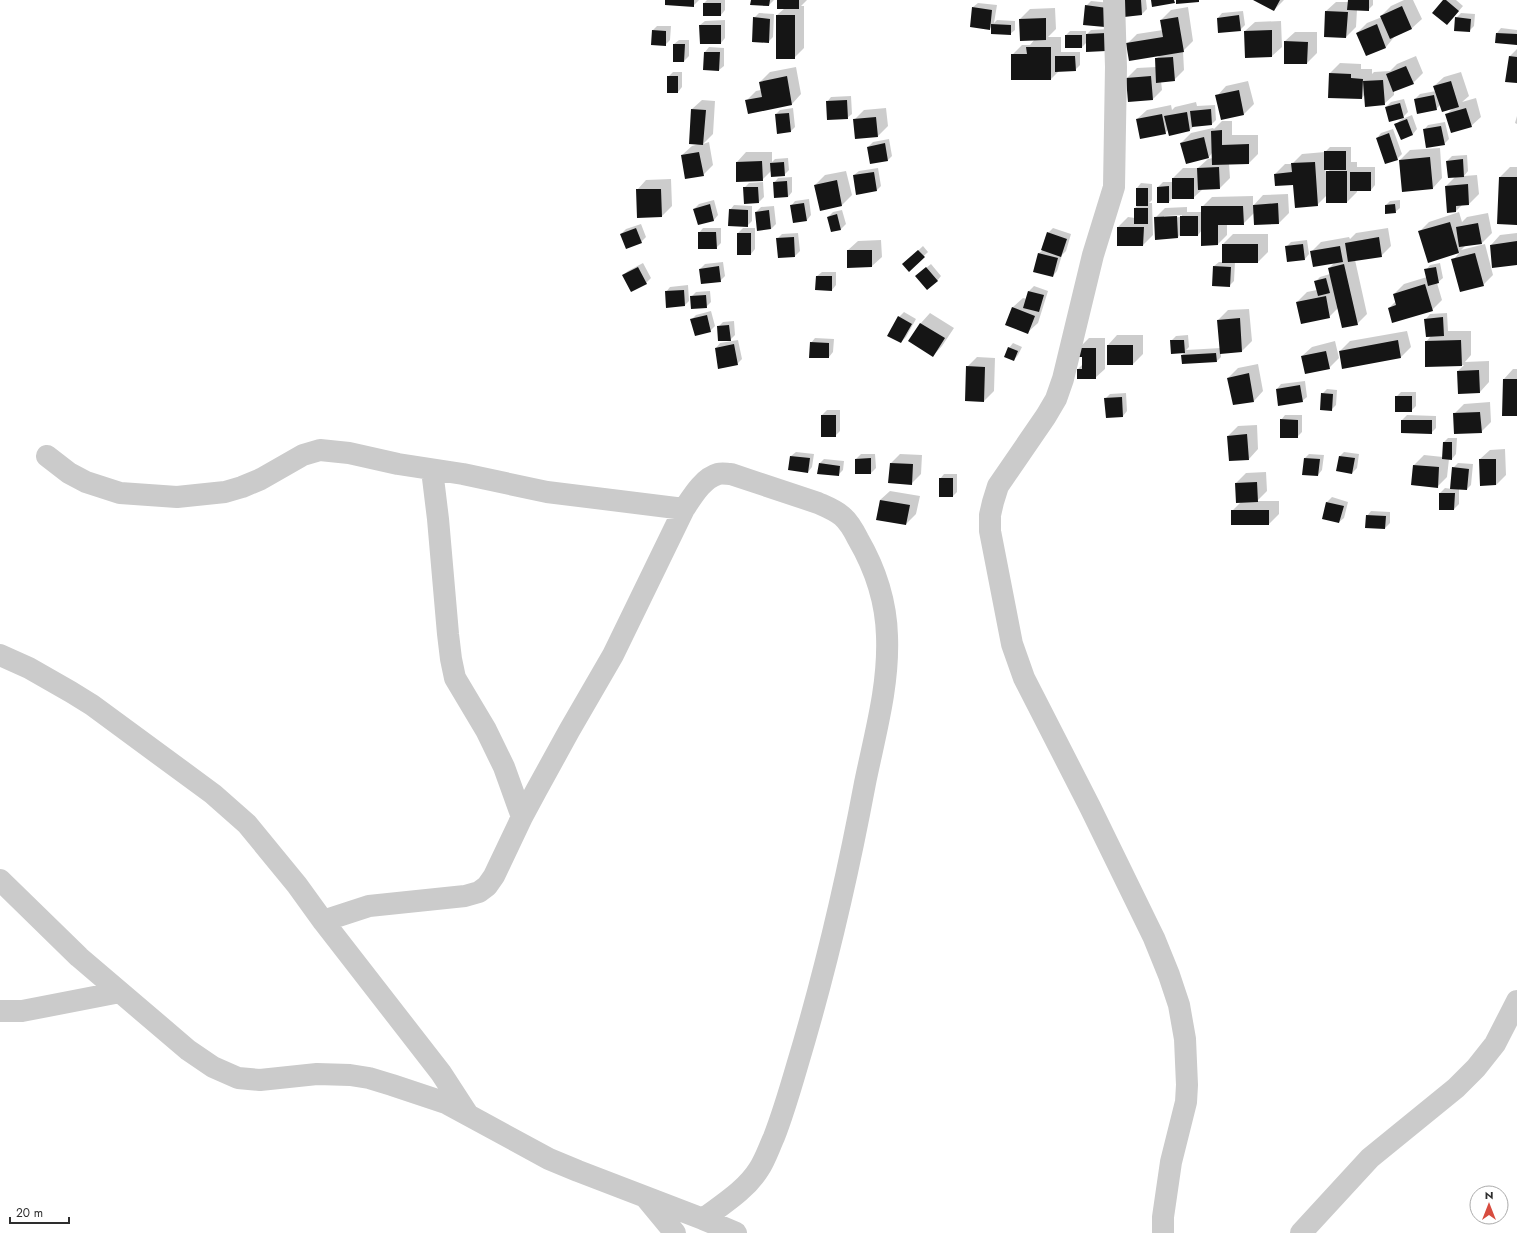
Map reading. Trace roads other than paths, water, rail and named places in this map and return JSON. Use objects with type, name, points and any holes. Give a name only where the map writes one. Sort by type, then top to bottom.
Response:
[{"type":"street","points":[[1114,0],[1116,67],[1114,187],[1093,255],[1063,379],[1056,399],[998,486],[990,515],[990,531],[1012,644],[1024,678],[1090,806],[1154,938],[1179,1005],[1185,1039],[1187,1085],[1186,1102],[1171,1162],[1163,1217],[1163,1233]]},
{"type":"street","points":[[47,456],[69,473],[101,488],[120,493],[177,497],[226,492],[242,488],[303,455],[320,450],[348,453],[398,464],[463,474],[547,492],[684,509]]},
{"type":"street","points":[[432,470],[438,519],[448,634],[455,678],[486,730],[504,767],[522,817]]},
{"type":"street","points":[[323,921],[369,906],[465,896],[479,892],[486,886],[494,876],[522,817],[613,655],[684,509],[699,488],[710,478],[718,474],[731,474],[830,508],[844,518],[871,561],[882,595],[887,635],[884,694],[847,875],[814,1009],[785,1108],[759,1170],[735,1195],[704,1219]]},
{"type":"street","points":[[0,655],[29,668],[87,702],[213,794],[247,824],[297,885],[323,921],[442,1073],[468,1114]]},
{"type":"street","points":[[0,880],[79,957],[188,1050],[213,1067],[238,1078],[260,1080],[317,1074],[350,1075],[368,1078],[446,1103],[549,1158],[578,1171],[704,1219],[736,1233]]},
{"type":"street","points":[[0,1011],[22,1011],[120,992]]},
{"type":"street","points":[[1301,1233],[1370,1158],[1456,1088],[1476,1068],[1495,1044],[1517,1001]]},
{"type":"street","points":[[645,1197],[675,1233]]}]
